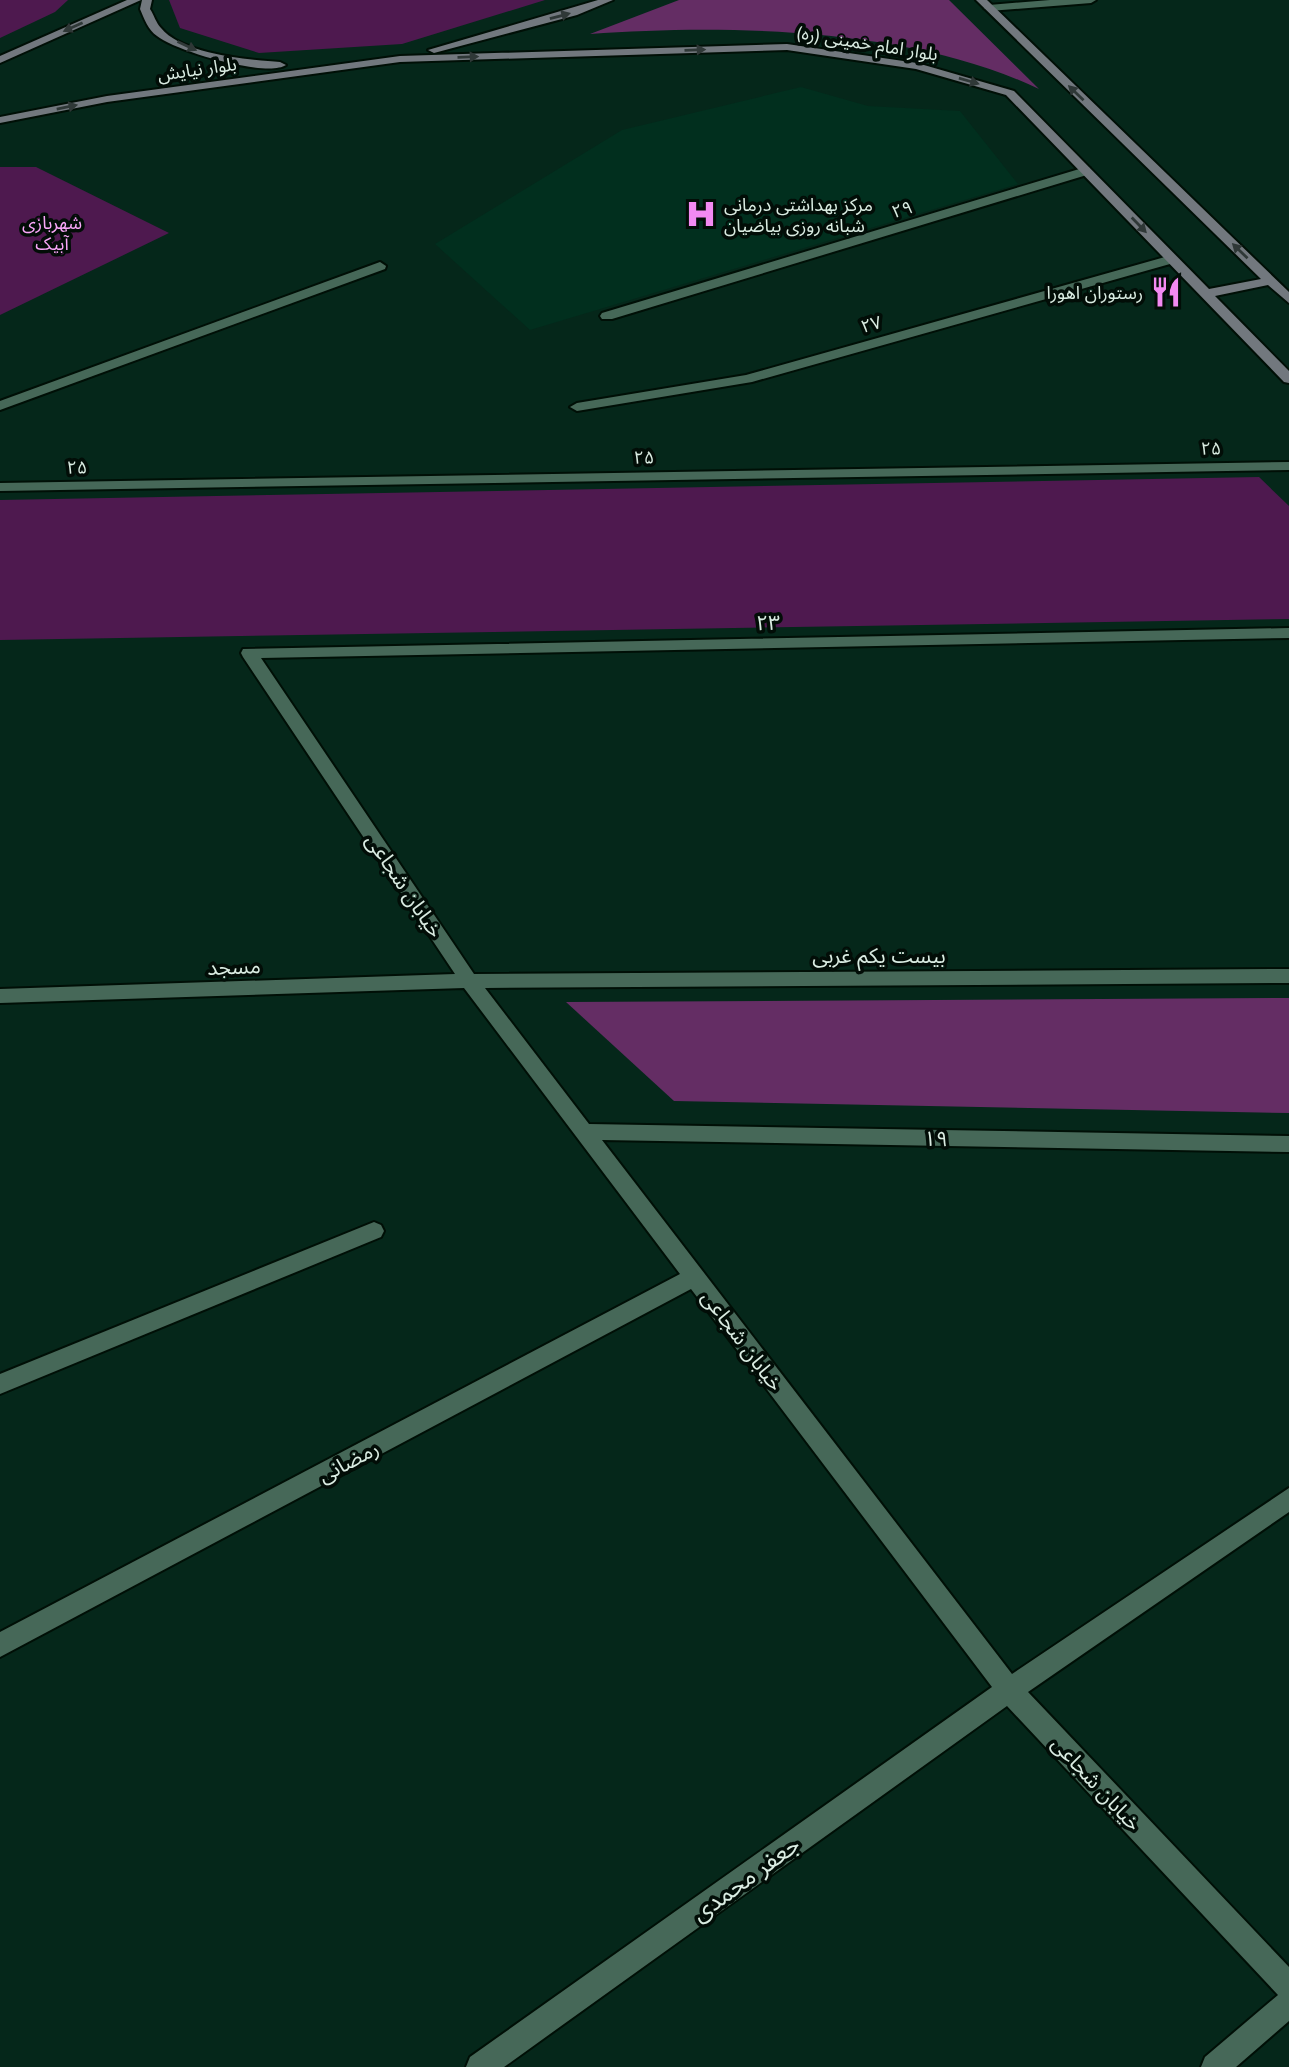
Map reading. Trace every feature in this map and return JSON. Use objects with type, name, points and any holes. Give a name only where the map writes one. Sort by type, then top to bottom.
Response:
[{"type":"main road","points":[[0,60],[136,0]]},
{"type":"main road","points":[[147,0],[145,9],[158,33],[194,50],[256,65],[400,59],[573,13],[608,0]]},
{"type":"main road","points":[[985,4],[1289,299]]},
{"type":"main road","name":"بلوار امام خمینی (ره)","points":[[400,59],[787,47],[917,66],[1010,93],[1289,379]]},
{"type":"main road","name":"بلوار نیایش","points":[[0,120],[107,99],[400,59]]},
{"type":"main road","points":[[1206,294],[1270,281]]},
{"type":"street","points":[[985,4],[1091,0]]},
{"type":"street","name":"۲۹","points":[[607,316],[1086,172]]},
{"type":"street","name":"۲۷","points":[[577,407],[747,379],[1172,259]]},
{"type":"street","points":[[0,406],[380,266]]},
{"type":"street","name":"۲۵","points":[[0,487],[1289,466]]},
{"type":"street","name":"۲۳","points":[[249,653],[1289,633]]},
{"type":"street","name":"خیابان شجاعی","points":[[249,653],[469,981],[1009,1690],[1289,1987]]},
{"type":"street","name":"بیست یکم غربی","points":[[469,981],[1289,976]]},
{"type":"street","name":"مسجد","points":[[0,996],[469,981]]},
{"type":"street","name":"۱۹","points":[[584,1132],[1289,1144]]},
{"type":"street","points":[[0,1384],[374,1231]]},
{"type":"street","name":"رمضانی","points":[[0,1645],[695,1277]]},
{"type":"street","name":"جعفر محمدی","points":[[480,2067],[1009,1690],[1289,1499]]},
{"type":"street","points":[[1215,2067],[1289,2003]]},
{"type":"shaded area","points":[[679,0],[949,0],[1039,89],[989,69],[935,53],[878,42],[760,31],[590,34]]},
{"type":"shaded area","name":"مرکز بهداشتی درمانی شبانه روزی بیاضیان","points":[[801,87],[868,106],[960,111],[1018,184],[530,330],[435,244],[622,130]]},
{"type":"shaded area","points":[[1289,998],[1289,1113],[674,1101],[566,1002]]},
{"type":"green space","points":[[0,0],[68,0],[55,12],[0,38]]},
{"type":"green space","points":[[169,0],[545,0],[402,44],[259,53],[180,28]]},
{"type":"green space","name":"شهربازی آبیک","points":[[0,167],[36,167],[169,233],[0,315]]},
{"type":"green space","points":[[1259,477],[1289,506],[1289,619],[0,640],[0,500]]},
{"type":"place","name":"مرکز بهداشتی درمانی شبانه روزی بیاضیان","points":[[701,214]]},
{"type":"place","name":"رستوران اهورا","points":[[1166,292]]}]
